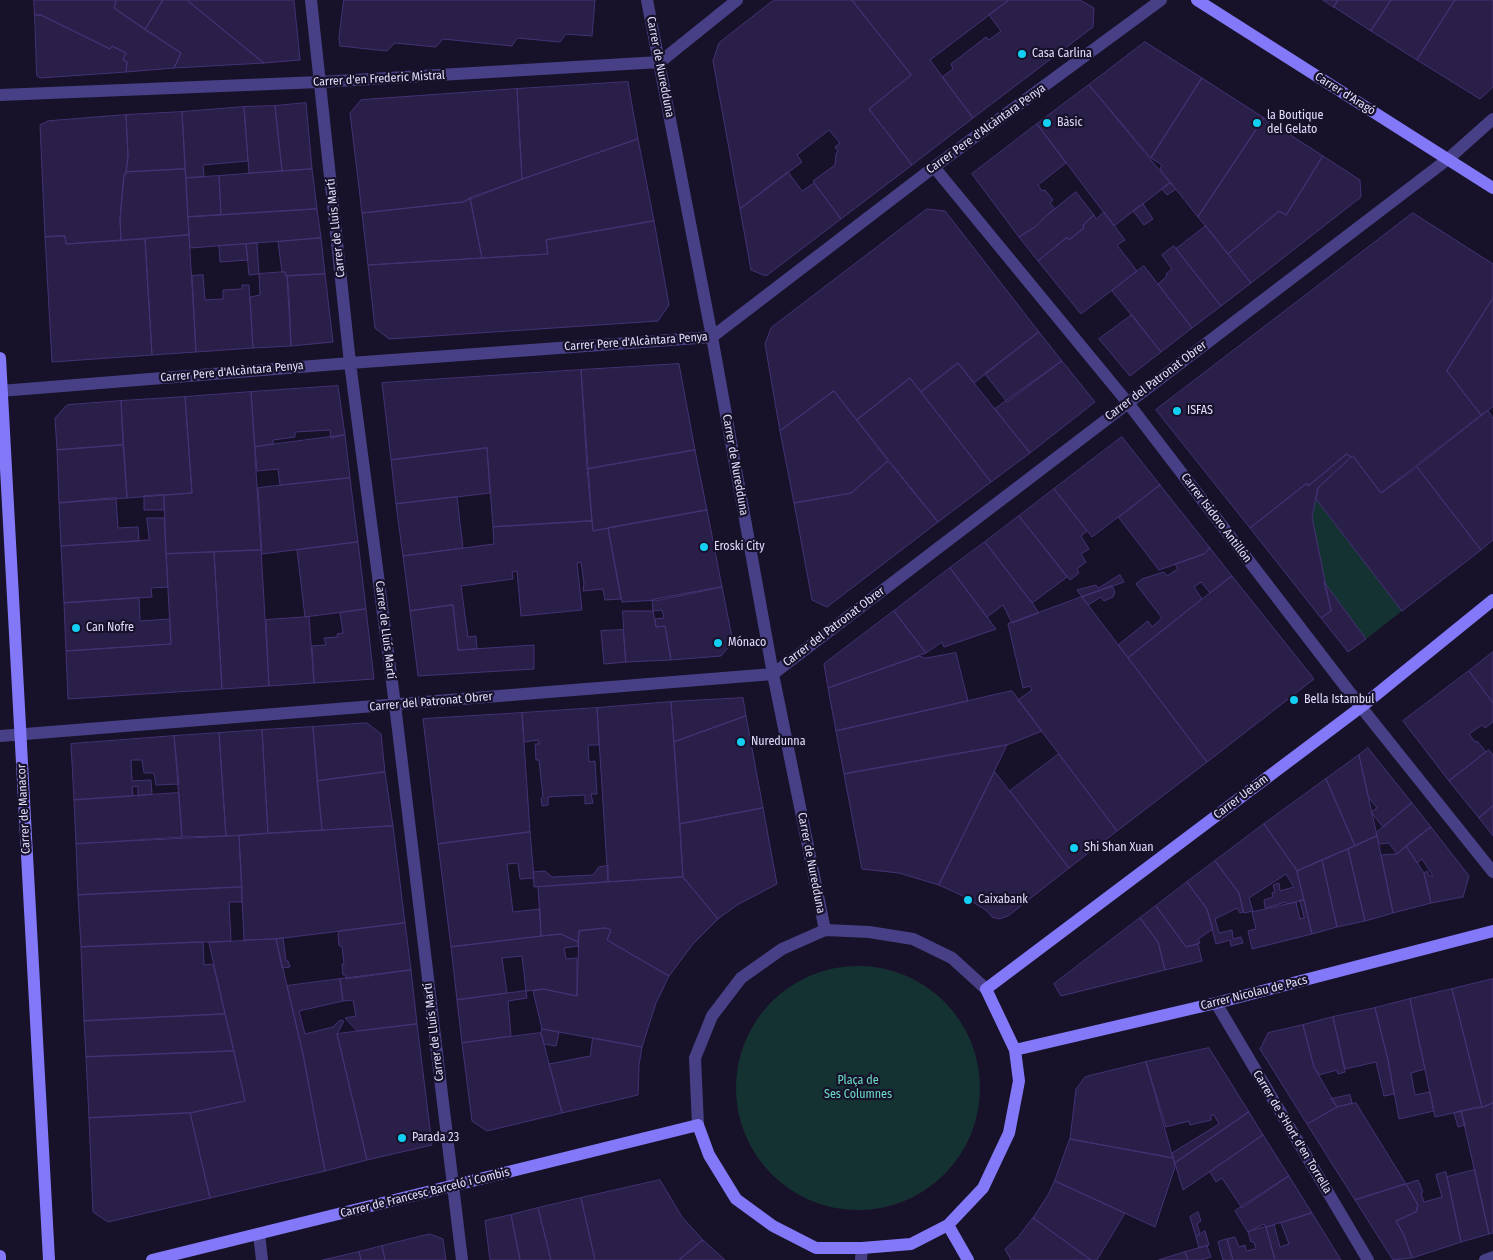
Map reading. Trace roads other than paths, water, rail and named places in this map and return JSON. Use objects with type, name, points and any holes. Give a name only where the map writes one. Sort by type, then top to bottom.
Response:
[{"type":"street","name":"Carrer de Lluís Martí","points":[[311,0],[350,363],[395,705],[462,1260]]},
{"type":"street","name":"Carrer de Nuredduna","points":[[648,0],[773,674],[825,930]]},
{"type":"street","points":[[660,62],[737,0]]},
{"type":"street","name":"Carrer Pere d'Alcàntara Penya","points":[[1,391],[712,337],[934,167],[1161,0]]},
{"type":"street","name":"Carrer d'Aragó","points":[[1196,0],[1493,188]]},
{"type":"street","name":"Carrer d'en Frederic Mistral","points":[[0,95],[320,82],[660,62]]},
{"type":"street","name":"Carrer del Patronat Obrer","points":[[0,736],[773,674],[1448,158],[1493,118]]},
{"type":"street","name":"Carrer Isidoro Antillón","points":[[934,167],[1128,403],[1361,707],[1493,872]]},
{"type":"street","name":"Carrer de Manacor","points":[[0,358],[48,1260]]},
{"type":"street","name":"Carrer Uetam","points":[[986,989],[1361,707],[1493,600]]},
{"type":"street","points":[[825,930],[868,932],[913,939],[952,958],[986,989],[1015,1050],[1019,1081],[1009,1133],[983,1188],[948,1225],[911,1244],[862,1254],[816,1248],[773,1226],[736,1199],[709,1155],[698,1125],[695,1058],[712,1016],[741,978],[782,949],[825,930]]},
{"type":"street","name":"Carrer Nicolau de Pacs","points":[[1015,1050],[1216,1003],[1493,931]]},
{"type":"street","name":"Carrer de s'Hort d'en Torrella","points":[[1216,1003],[1368,1260]]},
{"type":"street","name":"Carrer de Francesc Barceló i Combis","points":[[152,1260],[698,1125]]},
{"type":"street","points":[[948,1225],[968,1260]]},
{"type":"street","points":[[259,1234],[262,1260]]},
{"type":"street","points":[[1484,1260],[1493,1257]]},
{"type":"place","name":"Casa Carlina","points":[[1022,54]]},
{"type":"place","name":"Bàsic","points":[[1047,123]]},
{"type":"place","name":"la Boutique del Gelato","points":[[1257,123]]},
{"type":"place","name":"ISFAS","points":[[1177,411]]},
{"type":"place","name":"Eroski City","points":[[704,547]]},
{"type":"place","name":"Can Nofre","points":[[76,628]]},
{"type":"place","name":"Mónaco","points":[[718,643]]},
{"type":"place","name":"Bella Istambul","points":[[1294,700]]},
{"type":"place","name":"Nuredunna","points":[[741,742]]},
{"type":"place","name":"Shi Shan Xuan","points":[[1074,848]]},
{"type":"place","name":"Caixabank","points":[[968,900]]},
{"type":"place","name":"Parada 23","points":[[402,1138]]},
{"type":"park label","name":"Plaça de Ses Columnes","points":[[858,1088]]}]
